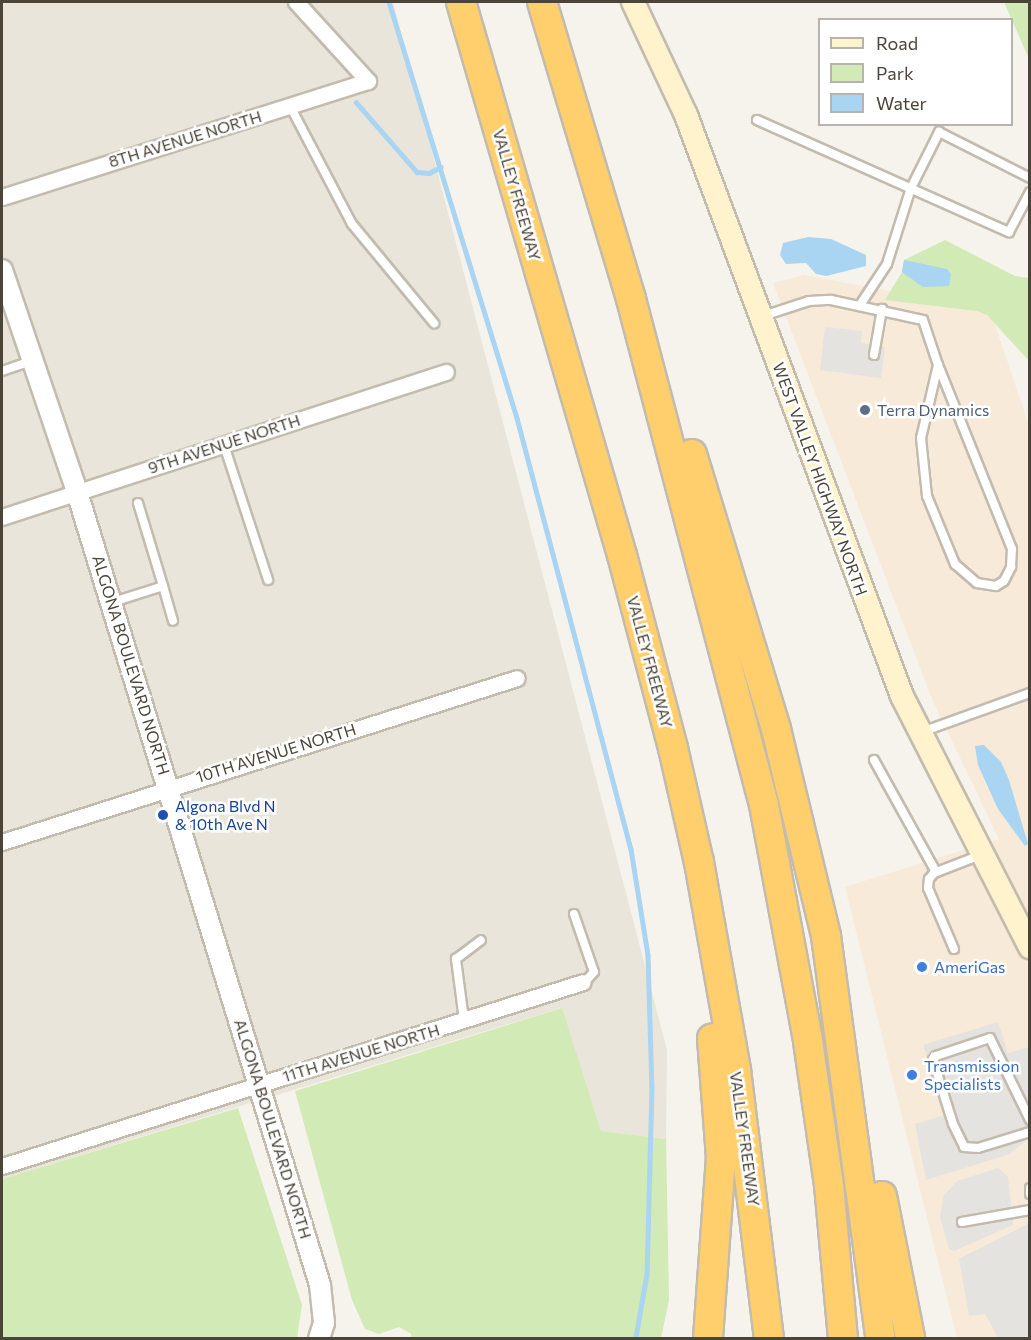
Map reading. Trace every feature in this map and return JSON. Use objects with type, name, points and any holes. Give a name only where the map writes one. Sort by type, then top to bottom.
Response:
[{"type":"highway","name":"VALLEY FREEWAY","points":[[461,2],[622,555],[673,748],[699,862],[736,1070],[769,1338]]},
{"type":"highway","points":[[542,2],[631,299],[764,805],[808,1041],[829,1185],[843,1338]]},
{"type":"highway","points":[[631,299],[666,368],[776,729],[826,936],[846,1007],[910,1338]]},
{"type":"highway","points":[[673,748],[718,1090],[721,1158],[708,1338]]},
{"type":"highway","points":[[826,936],[880,1338]]},
{"type":"main road","name":"WEST VALLEY HIGHWAY NORTH","points":[[633,2],[686,115],[879,640],[921,733],[1029,947]]},
{"type":"street","name":"8TH AVENUE NORTH","points":[[2,197],[368,81],[296,2]]},
{"type":"street","name":"ALGONA BOULEVARD NORTH","points":[[2,270],[77,492],[320,1285],[324,1323],[319,1338]]},
{"type":"street","name":"9TH AVENUE NORTH","points":[[2,517],[446,372]]},
{"type":"street","name":"10TH AVENUE NORTH","points":[[2,842],[517,678]]},
{"type":"street","name":"11TH AVENUE NORTH","points":[[2,1166],[582,983]]},
{"type":"lane","points":[[290,106],[352,224],[434,323]]},
{"type":"lane","points":[[757,120],[1009,232],[1029,192]]},
{"type":"lane","points":[[860,305],[887,264],[911,188],[939,132],[1029,178]]},
{"type":"lane","points":[[761,317],[820,300],[882,309],[923,320],[938,365],[1012,549],[1011,567],[1004,581],[996,586],[977,583],[956,564],[927,496],[921,438],[938,365]]},
{"type":"lane","points":[[874,355],[882,309]]},
{"type":"lane","points":[[2,371],[32,360]]},
{"type":"lane","points":[[224,445],[268,580]]},
{"type":"lane","points":[[138,503],[173,621]]},
{"type":"lane","points":[[111,602],[163,586]]},
{"type":"lane","points":[[921,733],[1029,693]]},
{"type":"lane","points":[[874,760],[936,872]]},
{"type":"lane","points":[[954,949],[928,888],[929,879],[936,872],[982,854]]},
{"type":"lane","points":[[574,914],[594,972],[582,983]]},
{"type":"lane","points":[[465,1021],[456,959],[481,940]]},
{"type":"lane","points":[[1029,1120],[990,1038],[936,1056],[933,1060],[964,1147],[978,1148],[1029,1132]]},
{"type":"lane","points":[[1029,1188],[1029,1194]]},
{"type":"lane","points":[[962,1222],[1029,1210]]},
{"type":"shaded area","points":[[2,2],[393,2],[667,1050],[666,1139],[601,1131],[561,1008],[2,1179]]},
{"type":"shaded area","points":[[804,275],[990,310],[1029,425],[1029,1338],[959,1338],[956,1334],[845,887],[999,839],[932,699],[773,283]]},
{"type":"shaded area","points":[[825,327],[862,331],[861,343],[885,347],[881,378],[820,370]]},
{"type":"shaded area","points":[[998,1022],[1008,1053],[1029,1047],[1029,1138],[1010,1154],[926,1180],[915,1124],[945,1115],[923,1045]]},
{"type":"shaded area","points":[[998,1168],[1008,1177],[1013,1225],[954,1251],[949,1249],[940,1217],[944,1195],[957,1181]]},
{"type":"shaded area","points":[[1029,1223],[1029,1337],[998,1338],[985,1314],[969,1316],[959,1259]]},
{"type":"green space","points":[[1004,2],[1029,2],[1029,59],[1013,18]]},
{"type":"green space","points":[[945,240],[1015,276],[1029,278],[1029,361],[987,315],[977,311],[885,300],[902,272],[904,260]]},
{"type":"green space","points":[[562,1008],[601,1131],[666,1139],[669,1300],[661,1338],[411,1338],[411,1334],[399,1327],[379,1334],[365,1329],[352,1300],[295,1091]]},
{"type":"green space","points":[[238,1108],[302,1305],[297,1338],[2,1338],[2,1179]]},
{"type":"water","points":[[808,237],[831,239],[866,255],[866,266],[826,276],[816,274],[806,263],[786,264],[780,255],[783,243]]},
{"type":"water","points":[[904,260],[947,269],[951,274],[949,286],[923,287],[902,272]]},
{"type":"water","points":[[984,745],[1001,762],[1009,780],[1028,844],[1025,846],[998,809],[978,765],[975,746]]},
{"type":"waterway","points":[[389,2],[517,418],[631,849],[648,955],[652,1087],[647,1274],[636,1338]]},
{"type":"waterway","points":[[356,102],[417,172],[429,173],[441,167]]},
{"type":"place","name":"Terra Dynamics","points":[[865,410]]},
{"type":"place","name":"Algona Blvd N & 10th Ave N","points":[[163,815]]},
{"type":"place","name":"AmeriGas","points":[[922,967]]},
{"type":"place","name":"Transmission Specialists","points":[[912,1075]]}]
